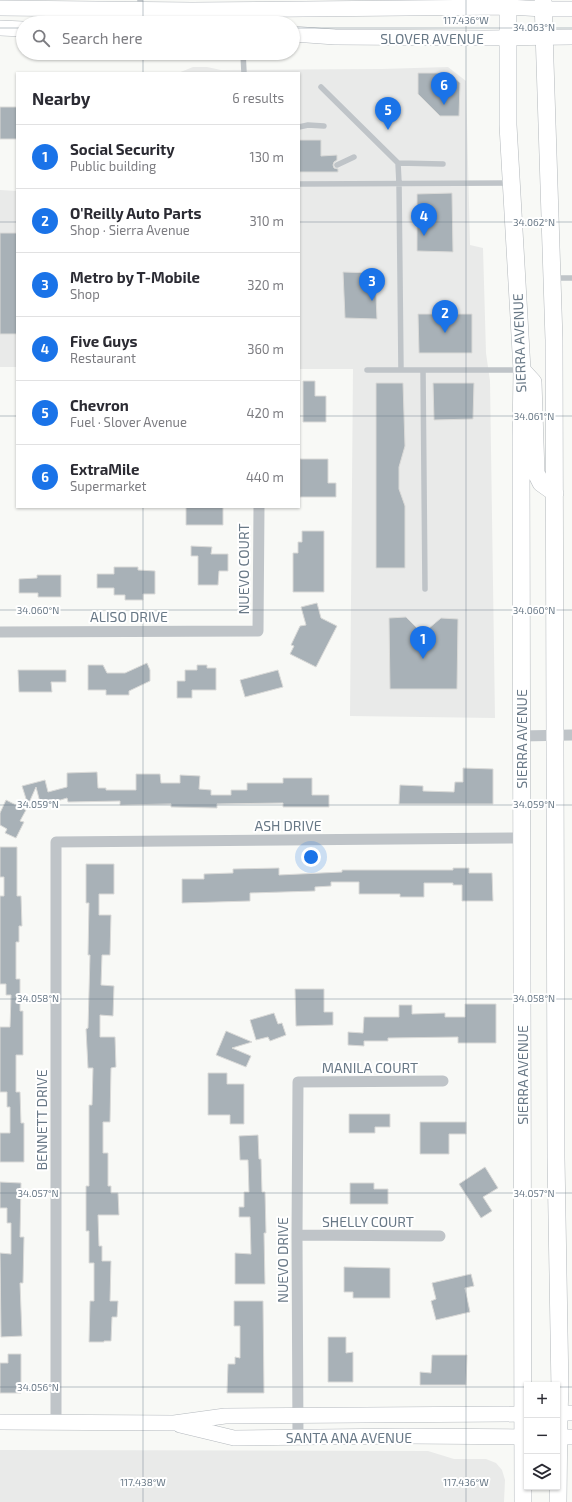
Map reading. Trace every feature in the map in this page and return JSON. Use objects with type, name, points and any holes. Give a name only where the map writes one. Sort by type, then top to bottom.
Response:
[{"type":"main road","points":[[0,8],[140,11],[422,4],[543,4],[572,8]]},
{"type":"main road","name":"SIERRA AVENUE","points":[[508,4],[508,125],[522,370],[521,838],[525,1382]]},
{"type":"main road","points":[[543,4],[554,340],[555,493],[564,735],[556,1158],[560,1390],[562,1413],[558,1502]]},
{"type":"main road","points":[[0,28],[16,29]]},
{"type":"main road","name":"SLOVER AVENUE","points":[[300,34],[336,37],[572,37]]},
{"type":"main road","points":[[522,370],[533,382],[536,473],[541,483],[555,493]]},
{"type":"main road","name":"SANTA ANA AVENUE","points":[[0,1422],[174,1423],[225,1416],[524,1414]]},
{"type":"main road","name":"SANTA ANA AVENUE","points":[[174,1423],[234,1438],[524,1437]]},
{"type":"main road","name":"SIERRA AVENUE","points":[[523,1502],[524,1454]]},
{"type":"street","name":"NUEVO COURT","points":[[258,631],[259,508]]},
{"type":"street","name":"ALISO DRIVE","points":[[0,632],[258,631]]},
{"type":"street","points":[[521,736],[564,735]]},
{"type":"street","name":"ASH DRIVE","points":[[56,842],[521,838]]},
{"type":"street","name":"BENNETT DRIVE","points":[[56,842],[56,1422]]},
{"type":"street","name":"MANILA COURT","points":[[298,1082],[443,1081]]},
{"type":"street","name":"NUEVO DRIVE","points":[[298,1082],[298,1437]]},
{"type":"street","name":"SHELLY COURT","points":[[297,1235],[440,1236]]},
{"type":"lane","points":[[244,60],[244,72]]},
{"type":"lane","points":[[321,87],[398,164],[401,370]]},
{"type":"lane","points":[[300,127],[308,125],[324,126]]},
{"type":"lane","points":[[337,165],[354,157]]},
{"type":"lane","points":[[398,164],[443,164]]},
{"type":"lane","points":[[300,184],[512,183]]},
{"type":"lane","points":[[552,278],[572,278]]},
{"type":"lane","points":[[367,370],[522,370]]},
{"type":"lane","points":[[423,370],[425,589]]},
{"type":"shaded area","points":[[193,67],[207,67],[221,70],[448,67],[466,81],[470,245],[483,248],[486,353],[490,381],[495,718],[350,716],[353,369],[300,369],[300,72],[180,72]]},
{"type":"shaded area","points":[[0,190],[16,191],[16,367],[0,367]]},
{"type":"shaded area","points":[[0,1450],[428,1451],[454,1459],[486,1459],[496,1463],[502,1470],[505,1480],[504,1502],[0,1502]]},
{"type":"building","points":[[418,73],[449,73],[460,83],[459,116],[440,116],[418,94]]},
{"type":"building","points":[[0,107],[16,107],[16,139],[0,139]]},
{"type":"building","points":[[300,140],[321,140],[321,156],[337,155],[337,160],[333,165],[334,168],[338,169],[338,172],[300,172]]},
{"type":"building","points":[[452,193],[453,252],[417,251],[417,194]]},
{"type":"building","points":[[0,233],[16,233],[16,334],[0,334]]},
{"type":"building","points":[[343,272],[375,273],[377,319],[345,318]]},
{"type":"building","points":[[418,314],[472,314],[472,353],[419,353]]},
{"type":"building","points":[[303,381],[315,381],[315,396],[326,396],[326,422],[303,422]]},
{"type":"building","points":[[376,383],[403,383],[405,446],[399,467],[399,489],[405,506],[405,568],[376,568]]},
{"type":"building","points":[[433,383],[474,383],[473,419],[434,420]]},
{"type":"building","points":[[300,459],[328,459],[328,483],[336,483],[336,497],[300,497]]},
{"type":"building","points":[[186,508],[223,508],[223,525],[186,525]]},
{"type":"building","points":[[302,531],[324,531],[324,592],[293,592],[293,553],[298,553],[298,542],[302,542]]},
{"type":"building","points":[[191,546],[212,547],[211,554],[228,554],[228,571],[219,571],[218,585],[198,585],[198,556],[191,556]]},
{"type":"building","points":[[114,567],[138,567],[138,570],[155,571],[155,594],[143,594],[143,600],[125,600],[125,595],[114,595],[114,588],[97,588],[97,574],[114,574]]},
{"type":"building","points":[[37,575],[61,575],[61,597],[38,597],[38,593],[19,593],[19,579],[37,578]]},
{"type":"building","points":[[317,603],[321,618],[337,626],[316,667],[290,654],[294,646],[291,645],[300,626],[306,625],[301,607]]},
{"type":"building","points":[[406,617],[419,630],[428,629],[441,618],[458,619],[457,689],[390,689],[389,618]]},
{"type":"building","points":[[147,663],[150,670],[150,681],[129,691],[129,695],[106,695],[106,690],[88,690],[88,665],[103,665],[107,673],[125,673]]},
{"type":"building","points":[[197,665],[207,665],[207,668],[216,668],[216,690],[192,690],[192,698],[177,698],[177,681],[185,681],[185,670],[197,670]]},
{"type":"building","points":[[18,670],[66,670],[66,682],[51,682],[52,692],[19,692]]},
{"type":"building","points":[[278,670],[283,687],[245,697],[240,680]]},
{"type":"building","points":[[463,768],[493,769],[493,804],[399,804],[400,785],[423,786],[423,791],[454,792],[455,782],[463,782]]},
{"type":"building","points":[[97,772],[98,788],[106,788],[106,790],[136,790],[136,774],[160,774],[161,783],[180,783],[180,775],[200,776],[199,789],[211,790],[211,795],[231,795],[231,790],[247,790],[247,783],[283,783],[283,778],[312,778],[312,795],[329,795],[329,807],[283,807],[283,803],[217,804],[217,808],[171,807],[171,804],[120,805],[120,801],[68,802],[67,798],[41,806],[36,787],[28,805],[22,786],[45,780],[48,792],[67,787],[67,773]]},
{"type":"building","points":[[6,800],[26,810],[20,821],[24,822],[16,838],[5,833],[7,829],[0,825],[0,813]]},
{"type":"building","points":[[0,847],[17,847],[17,896],[21,896],[22,926],[19,926],[19,942],[16,942],[16,979],[20,979],[20,1011],[23,1011],[23,1055],[16,1055],[16,1092],[20,1092],[21,1123],[24,1123],[24,1162],[0,1162],[0,1133],[10,1133],[10,1107],[7,1107],[7,1092],[0,1092],[0,1027],[10,1027],[11,995],[6,995],[6,984],[0,984],[0,896],[4,896],[4,877],[0,877]]},
{"type":"building","points":[[86,864],[114,864],[114,894],[99,894],[99,915],[111,915],[110,955],[102,955],[101,985],[114,986],[113,1016],[100,1015],[100,1037],[115,1037],[116,1067],[111,1068],[110,1122],[103,1122],[103,1153],[108,1153],[108,1186],[111,1186],[111,1193],[118,1193],[119,1215],[98,1215],[99,1246],[102,1246],[102,1261],[111,1261],[110,1301],[118,1301],[117,1317],[112,1317],[111,1341],[104,1342],[89,1342],[90,1301],[94,1301],[94,1263],[89,1263],[89,1231],[86,1231],[86,1186],[89,1186],[89,1105],[92,1105],[93,1068],[88,1068],[86,1029],[88,1028],[90,955],[88,955],[89,903],[86,903]]},
{"type":"building","points":[[279,868],[279,875],[342,872],[342,870],[453,870],[453,868],[469,868],[469,873],[492,873],[493,901],[462,901],[462,885],[453,885],[453,883],[424,883],[424,897],[400,897],[400,894],[359,894],[359,882],[331,882],[331,886],[315,887],[315,891],[250,893],[250,901],[182,903],[182,879],[204,879],[204,874],[233,873],[233,869]]},
{"type":"building","points":[[295,989],[324,989],[324,1012],[333,1012],[333,1025],[296,1026]]},
{"type":"building","points":[[465,1004],[496,1004],[496,1043],[458,1043],[458,1037],[388,1038],[388,1041],[364,1041],[364,1046],[348,1045],[348,1032],[363,1033],[364,1017],[399,1017],[399,1005],[412,1005],[412,1014],[445,1013],[445,1017],[465,1017]]},
{"type":"building","points":[[274,1013],[278,1024],[282,1023],[286,1035],[270,1041],[268,1037],[256,1040],[250,1020]]},
{"type":"building","points":[[226,1031],[252,1042],[232,1048],[251,1056],[246,1067],[216,1055]]},
{"type":"building","points":[[208,1073],[227,1073],[227,1084],[244,1084],[244,1124],[230,1124],[230,1115],[208,1115]]},
{"type":"building","points":[[349,1114],[390,1114],[390,1127],[375,1127],[375,1133],[349,1133]]},
{"type":"building","points":[[420,1122],[466,1122],[466,1134],[449,1134],[449,1154],[420,1154]]},
{"type":"building","points":[[258,1135],[259,1159],[261,1159],[262,1192],[265,1192],[265,1284],[235,1284],[235,1253],[251,1254],[250,1217],[239,1217],[239,1207],[244,1207],[244,1192],[249,1192],[248,1160],[240,1160],[239,1136]]},
{"type":"building","points":[[485,1167],[498,1188],[483,1197],[492,1211],[481,1218],[459,1184]]},
{"type":"building","points":[[0,1182],[21,1183],[20,1237],[24,1237],[23,1283],[20,1283],[22,1336],[1,1337],[0,1253],[11,1254],[11,1223],[7,1223],[7,1208],[0,1208]]},
{"type":"building","points":[[350,1183],[374,1183],[374,1189],[388,1189],[388,1204],[350,1204]]},
{"type":"building","points":[[344,1267],[390,1268],[390,1298],[353,1298],[353,1292],[344,1292]]},
{"type":"building","points":[[471,1274],[474,1286],[465,1288],[470,1312],[436,1320],[431,1301],[436,1299],[432,1283]]},
{"type":"building","points":[[234,1301],[263,1301],[264,1393],[227,1393],[228,1364],[235,1364],[235,1357],[240,1358],[240,1326],[234,1326]]},
{"type":"building","points":[[328,1337],[346,1337],[346,1353],[353,1352],[353,1382],[328,1382]]},
{"type":"building","points":[[8,1354],[21,1354],[21,1393],[0,1393],[0,1363],[8,1363]]},
{"type":"building","points":[[432,1355],[467,1355],[466,1385],[420,1385],[420,1372],[431,1373]]},
{"type":"place","name":"ExtraMile","points":[[444,105]]},
{"type":"place","name":"Chevron","points":[[388,130]]},
{"type":"place","name":"Five Guys","points":[[424,236]]},
{"type":"place","name":"Metro by T-Mobile","points":[[372,301]]},
{"type":"place","name":"O'Reilly Auto Parts","points":[[445,333]]},
{"type":"place","name":"Social Security","points":[[423,659]]}]
